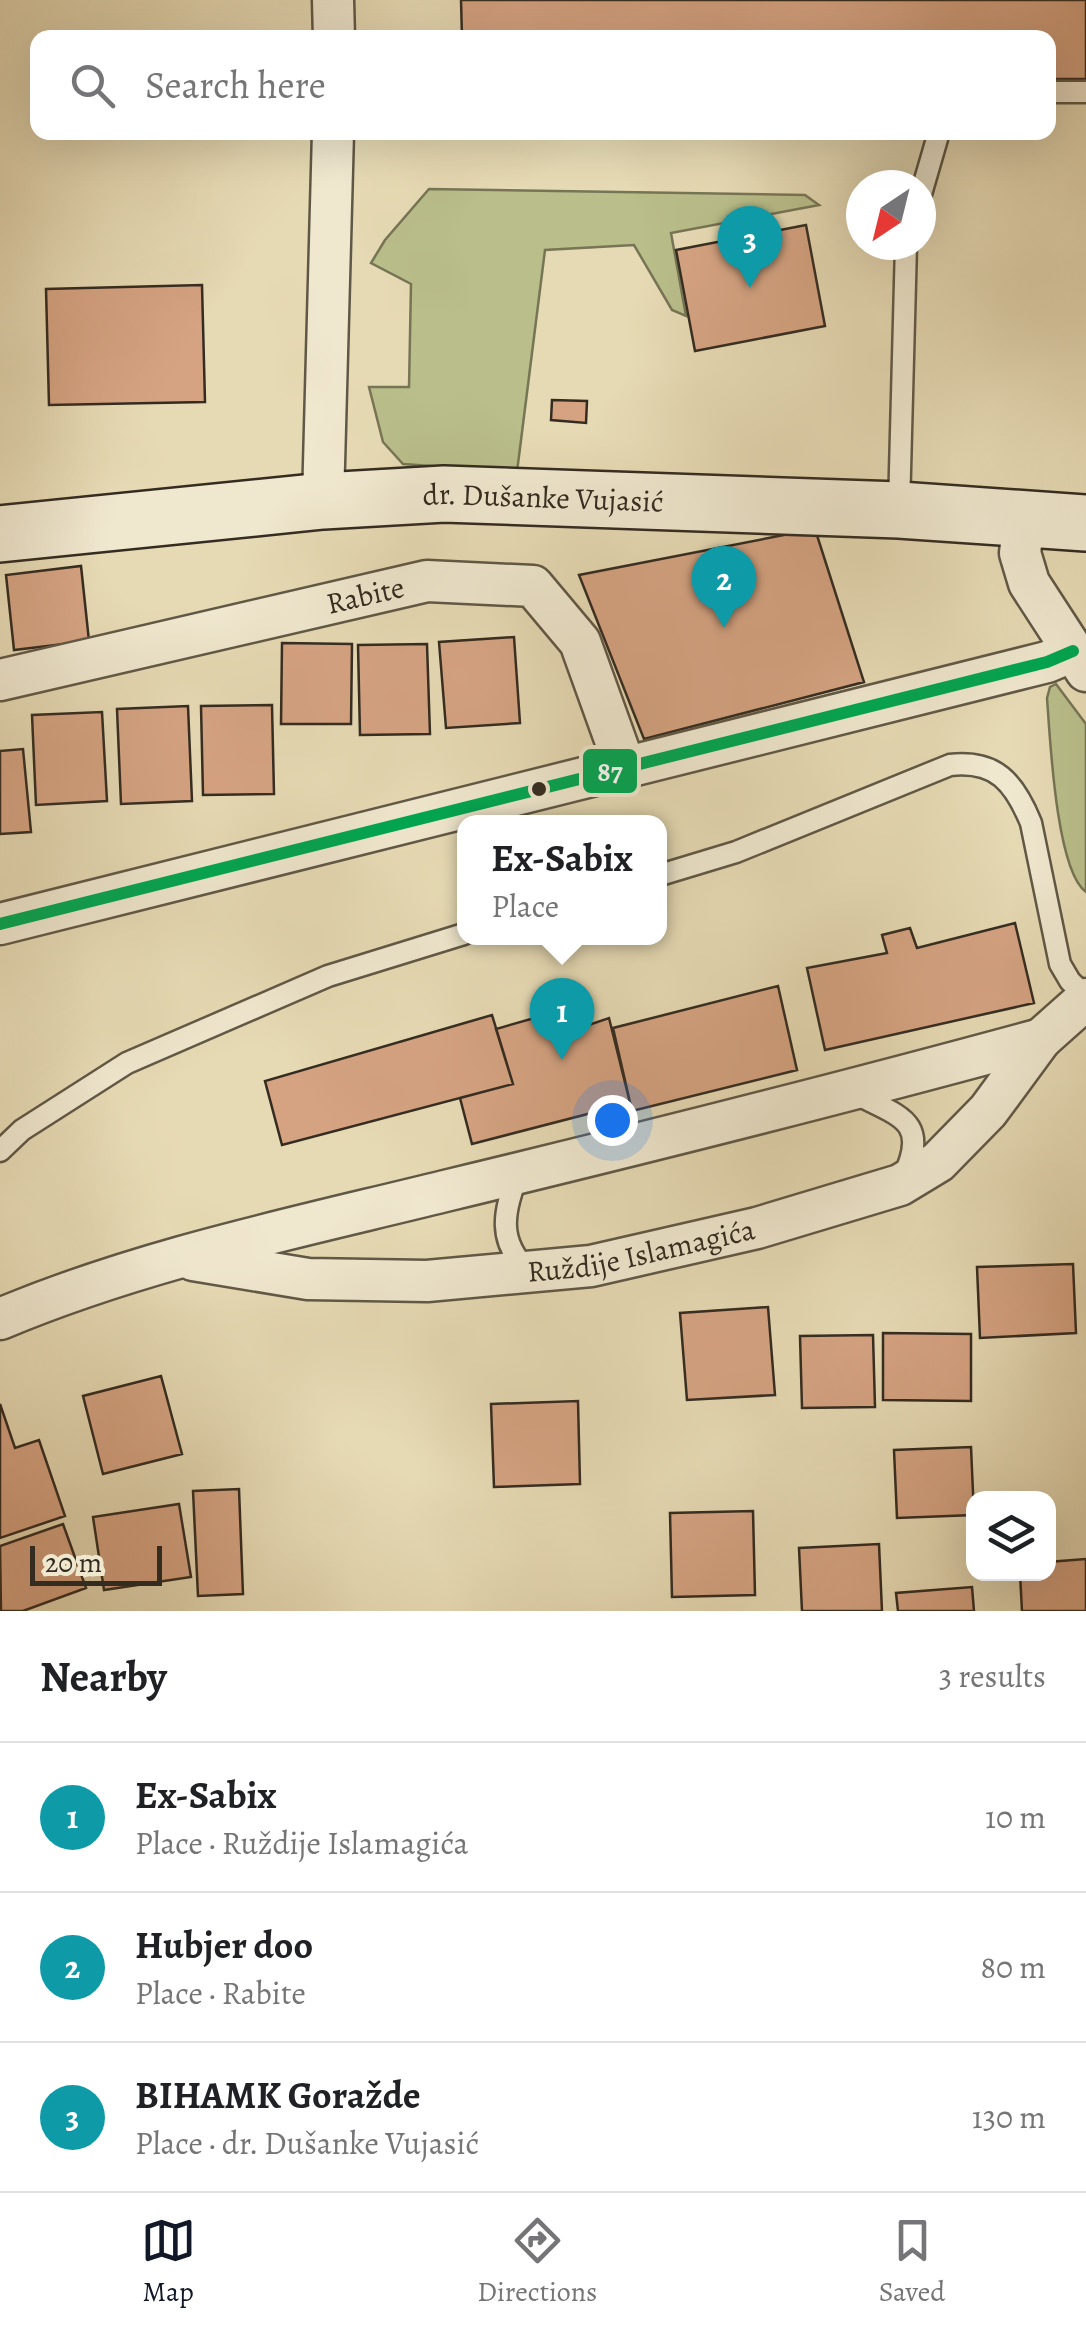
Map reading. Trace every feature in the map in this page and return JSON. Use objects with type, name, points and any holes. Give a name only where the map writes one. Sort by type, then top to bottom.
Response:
[{"type":"main road","name":"dr. Dušanke Vujasić","points":[[0,534],[323,501],[444,494],[899,510],[1086,523]]},
{"type":"street","points":[[333,0],[334,30]]},
{"type":"street","points":[[323,501],[333,140]]},
{"type":"street","points":[[1024,520],[1020,553],[1028,583],[1079,661]]},
{"type":"street","name":"Rabite","points":[[0,680],[427,581],[534,586],[580,642],[625,767]]},
{"type":"street","points":[[0,924],[1047,662],[1079,661]]},
{"type":"street","name":"Ruždije Islamagića","points":[[174,1257],[308,1279],[427,1281],[591,1266],[757,1228],[900,1184],[938,1162],[988,1110],[1041,1039],[1086,998]]},
{"type":"street","name":"Ruždije Islamagića","points":[[0,1319],[64,1292],[174,1257],[518,1174],[1041,1039]]},
{"type":"lane","points":[[1056,92],[1086,92]]},
{"type":"lane","points":[[928,170],[937,140]]},
{"type":"lane","points":[[899,510],[906,260]]},
{"type":"lane","points":[[667,873],[736,852],[950,765],[971,763],[1008,780],[1024,807],[1060,964],[1086,998]]},
{"type":"lane","points":[[0,1152],[22,1130],[127,1063],[328,976],[457,936]]},
{"type":"lane","points":[[846,1089],[903,1118],[913,1132],[914,1148],[900,1184]]},
{"type":"lane","points":[[518,1174],[505,1209],[506,1230],[515,1256],[531,1274]]},
{"type":"green space","points":[[429,189],[805,195],[819,205],[671,233],[686,316],[672,310],[634,245],[545,250],[517,472],[403,464],[383,442],[369,387],[409,387],[411,284],[371,263],[385,240]]},
{"type":"green space","points":[[1056,684],[1086,724],[1086,892],[1068,858],[1056,802],[1047,698],[1050,687]]},
{"type":"building","points":[[461,0],[1086,0],[1086,79],[1056,79],[1056,30],[462,30]]},
{"type":"building","points":[[806,225],[825,326],[695,351],[676,250]]},
{"type":"building","points":[[202,285],[205,402],[49,405],[46,289]]},
{"type":"building","points":[[552,400],[587,401],[586,423],[551,420]]},
{"type":"building","points":[[815,529],[864,682],[644,739],[579,575]]},
{"type":"building","points":[[81,566],[89,641],[14,650],[6,575]]},
{"type":"building","points":[[514,637],[520,723],[446,728],[439,642]]},
{"type":"building","points":[[282,643],[352,644],[351,724],[281,724]]},
{"type":"building","points":[[427,644],[430,734],[360,735],[358,645]]},
{"type":"building","points":[[272,705],[274,794],[203,795],[201,706]]},
{"type":"building","points":[[188,706],[192,801],[121,804],[117,709]]},
{"type":"building","points":[[102,712],[107,801],[36,805],[32,715]]},
{"type":"building","points":[[23,749],[31,832],[0,834],[0,751]]},
{"type":"building","points":[[1015,923],[1034,1003],[825,1050],[807,968],[887,953],[882,935],[910,928],[917,948]]},
{"type":"building","points":[[778,986],[797,1070],[632,1111],[613,1028]]},
{"type":"building","points":[[552,1013],[556,1036],[609,1018],[630,1103],[472,1144],[460,1098],[513,1084],[496,1029]]},
{"type":"building","points":[[492,1015],[513,1084],[282,1145],[265,1081]]},
{"type":"building","points":[[1073,1264],[1076,1333],[980,1338],[977,1267]]},
{"type":"building","points":[[768,1307],[775,1395],[687,1400],[680,1313]]},
{"type":"building","points":[[883,1333],[971,1334],[971,1401],[883,1400]]},
{"type":"building","points":[[873,1335],[875,1407],[802,1408],[800,1336]]},
{"type":"building","points":[[161,1376],[182,1454],[103,1474],[83,1396]]},
{"type":"building","points":[[578,1401],[580,1484],[494,1487],[491,1404]]},
{"type":"building","points":[[0,1404],[15,1448],[39,1440],[65,1516],[0,1538]]},
{"type":"building","points":[[971,1447],[973,1491],[966,1491],[966,1515],[897,1518],[894,1450]]},
{"type":"building","points":[[239,1489],[243,1594],[198,1596],[193,1491]]},
{"type":"building","points":[[179,1504],[191,1577],[104,1590],[93,1517]]},
{"type":"building","points":[[753,1511],[755,1595],[672,1597],[670,1513]]},
{"type":"building","points":[[63,1524],[86,1588],[23,1611],[1,1611],[0,1546]]},
{"type":"building","points":[[879,1544],[882,1611],[802,1611],[799,1548]]},
{"type":"building","points":[[1086,1559],[1086,1611],[1022,1611],[1020,1581],[1056,1581],[1056,1561]]},
{"type":"building","points":[[972,1587],[974,1611],[898,1611],[896,1593]]},
{"type":"transit line","name":"87","points":[[0,924],[1047,662],[1073,651]]},
{"type":"place","name":"BIHAMK Goražde","points":[[750,288]]},
{"type":"place","name":"Hubjer doo","points":[[724,628]]},
{"type":"place","name":"Ex-Sabix","points":[[562,1060]]}]
